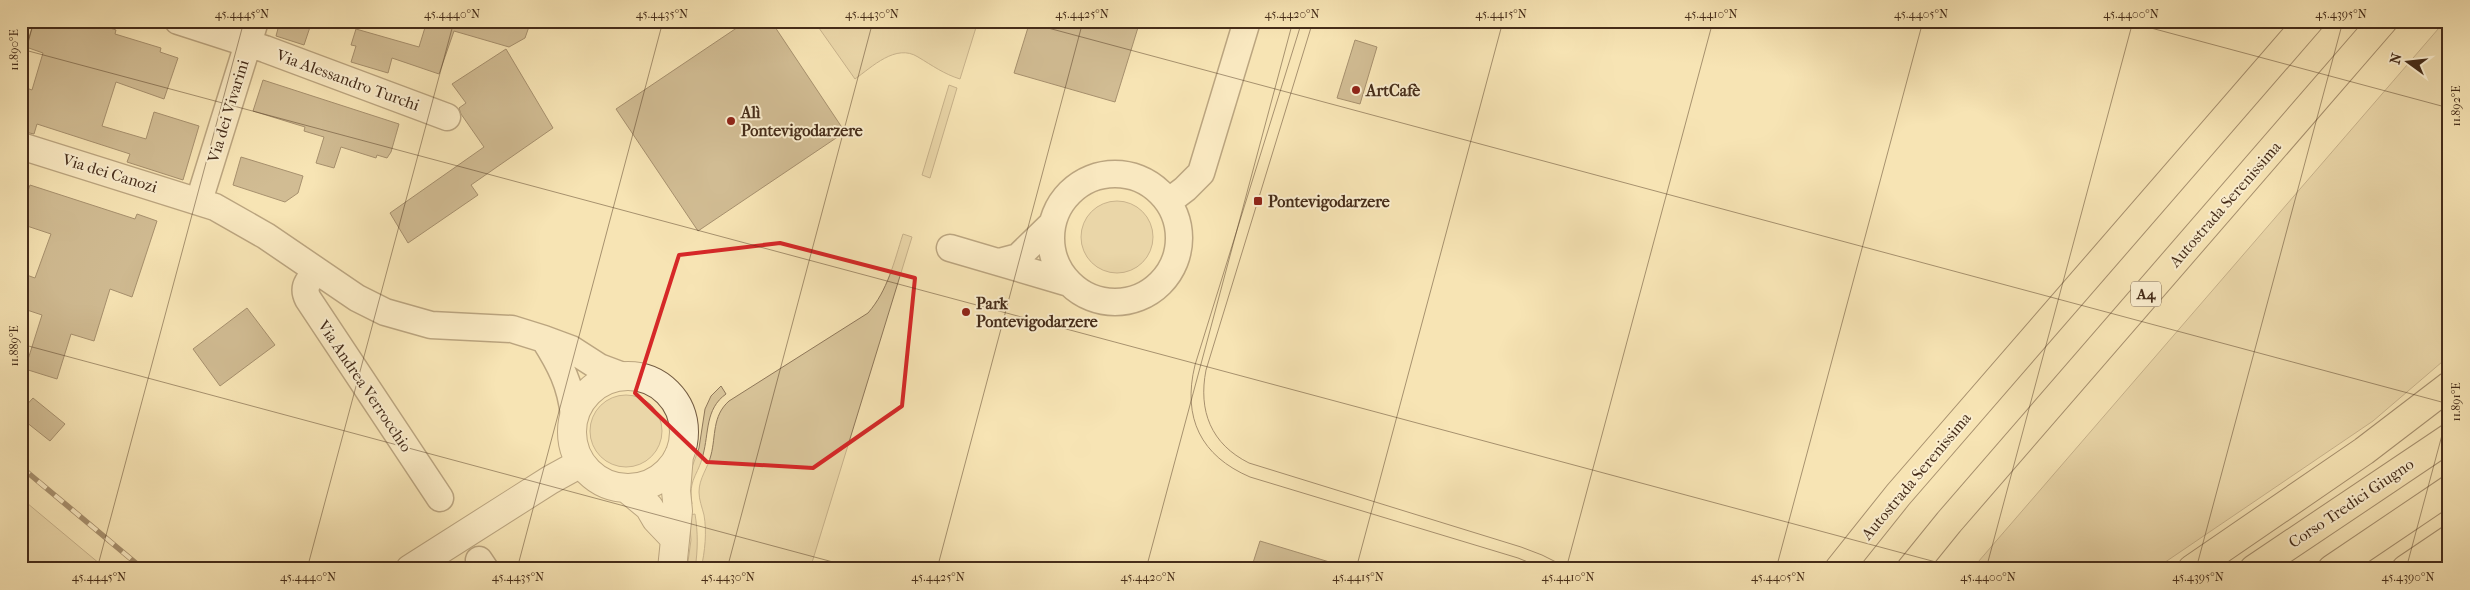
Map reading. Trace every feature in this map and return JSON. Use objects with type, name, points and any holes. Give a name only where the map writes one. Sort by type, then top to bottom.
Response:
[{"type":"highway","name":"Autostrada Serenissima","points":[[1839,569],[1898,495],[2309,21]]},
{"type":"highway","name":"Autostrada Serenissima","points":[[1911,569],[1955,514],[2383,21]]},
{"type":"highway","points":[[2192,569],[2364,451],[2449,386]]},
{"type":"highway","name":"Corso Tredici Giugno","points":[[2254,569],[2449,438]]},
{"type":"highway","points":[[2332,569],[2449,490]]},
{"type":"highway","points":[[2406,569],[2449,540]]},
{"type":"street","name":"Via Alessandro Turchi","points":[[178,21],[252,33],[447,117]]},
{"type":"street","points":[[1168,202],[1185,190],[1200,173],[1247,21]]},
{"type":"street","name":"Via dei Vivarini","points":[[199,201],[252,33]]},
{"type":"street","name":"Via dei Canozi","points":[[21,146],[199,201]]},
{"type":"street","points":[[1114,173],[1134,176],[1153,186],[1168,202],[1177,221],[1179,242],[1174,262],[1163,280],[1147,294],[1127,301],[1106,302],[1086,296],[1069,283],[1057,266],[1051,245],[1052,224],[1060,204],[1074,188],[1092,177],[1114,173]]},
{"type":"street","points":[[199,201],[215,206],[266,236],[315,272],[356,298],[385,312],[430,325],[512,329],[571,348],[599,367],[623,376],[651,381],[663,388],[673,399],[681,416],[683,436],[678,455],[676,491],[678,511],[672,569]]},
{"type":"street","points":[[999,262],[1018,257],[1052,224]]},
{"type":"street","points":[[950,248],[1069,283]]},
{"type":"street","name":"Via Andrea Verrocchio","points":[[315,272],[304,291],[308,299],[440,498]]},
{"type":"street","points":[[544,339],[568,381],[572,395],[574,448],[581,463],[593,476],[608,485],[626,488],[642,486],[657,480],[669,469],[678,455]]},
{"type":"street","points":[[574,416],[582,401],[593,389],[607,380],[623,376]]},
{"type":"street","points":[[410,569],[550,480],[581,463]]},
{"type":"street","points":[[626,488],[649,508],[656,519],[674,538]]},
{"type":"highlighted area","points":[[780,243],[915,278],[902,406],[813,468],[707,462],[635,393],[679,255]]},
{"type":"shaded area","points":[[814,21],[978,21],[960,79],[910,53],[901,53],[885,58],[855,79]]},
{"type":"shaded area","points":[[2445,21],[2449,21],[2449,356],[2373,421],[2155,569],[1972,569]]},
{"type":"shaded area","points":[[949,85],[957,88],[930,178],[922,175]]},
{"type":"shaded area","points":[[1117,201],[1131,204],[1143,211],[1150,223],[1153,237],[1150,251],[1143,263],[1131,270],[1117,273],[1103,270],[1091,263],[1084,251],[1081,237],[1084,223],[1091,211],[1103,204]]},
{"type":"shaded area","points":[[903,234],[912,237],[810,569],[701,569],[705,528],[699,487],[713,448],[717,420],[720,413],[729,401],[868,313],[881,295]]},
{"type":"shaded area","points":[[721,386],[726,394],[719,400],[711,414],[703,455],[692,483],[692,504],[687,505],[688,478],[699,448],[705,409],[711,396]]},
{"type":"shaded area","points":[[626,395],[646,401],[656,411],[662,431],[656,451],[646,461],[626,467],[606,461],[596,451],[590,431],[596,411],[606,401]]},
{"type":"shaded area","points":[[21,498],[106,569],[21,569]]},
{"type":"shaded area","points":[[695,514],[697,555],[695,569],[687,569],[691,540],[689,515]]},
{"type":"building","points":[[34,21],[89,21],[116,30],[115,34],[161,48],[160,52],[178,58],[164,99],[116,82],[102,126],[146,139],[154,112],[199,126],[183,180],[127,162],[130,154],[37,124],[34,134],[21,131],[21,86],[32,90],[43,53],[26,47]]},
{"type":"building","points":[[280,21],[312,21],[304,45],[276,36]]},
{"type":"building","points":[[427,21],[531,21],[525,38],[509,47],[454,31],[439,74],[392,58],[388,73],[351,62],[356,46],[351,45],[356,29],[419,47]]},
{"type":"building","name":"Alì Pontevigodarzere","points":[[747,21],[771,21],[845,132],[698,231],[616,109]]},
{"type":"building","points":[[1030,21],[1140,21],[1115,102],[1014,73]]},
{"type":"building","points":[[1355,40],[1377,47],[1360,104],[1337,98]]},
{"type":"building","points":[[506,49],[553,128],[471,185],[478,195],[408,243],[390,213],[484,147],[461,114],[459,108],[466,103],[452,84]]},
{"type":"building","points":[[263,80],[399,124],[391,152],[387,158],[377,155],[376,158],[341,147],[334,168],[316,163],[324,137],[304,131],[305,127],[253,111]]},
{"type":"building","points":[[241,157],[303,176],[298,193],[285,202],[233,185]]},
{"type":"building","points":[[30,185],[135,219],[137,214],[157,221],[132,297],[110,289],[94,341],[71,334],[57,379],[25,369],[42,315],[21,308],[21,273],[35,278],[51,234],[21,224],[21,211]]},
{"type":"building","points":[[247,308],[275,345],[220,386],[193,349]]},
{"type":"building","points":[[33,398],[65,424],[50,441],[21,418],[21,411]]},
{"type":"building","points":[[1260,541],[1336,564],[1335,569],[1251,569]]},
{"type":"tram line","points":[[1302,21],[1195,365],[1191,402],[1199,433],[1219,458],[1250,477],[1518,558],[1545,569]]},
{"type":"tram line","points":[[1313,21],[1206,370],[1204,399],[1210,425],[1225,446],[1249,463],[1521,547],[1570,569]]},
{"type":"railway","points":[[21,467],[143,569]]},
{"type":"place","name":"ArtCafè","points":[[1356,90]]},
{"type":"place","name":"Alì Pontevigodarzere","points":[[731,121]]},
{"type":"place","name":"Pontevigodarzere","points":[[1258,201]]},
{"type":"place","name":"Park Pontevigodarzere","points":[[966,312]]}]
